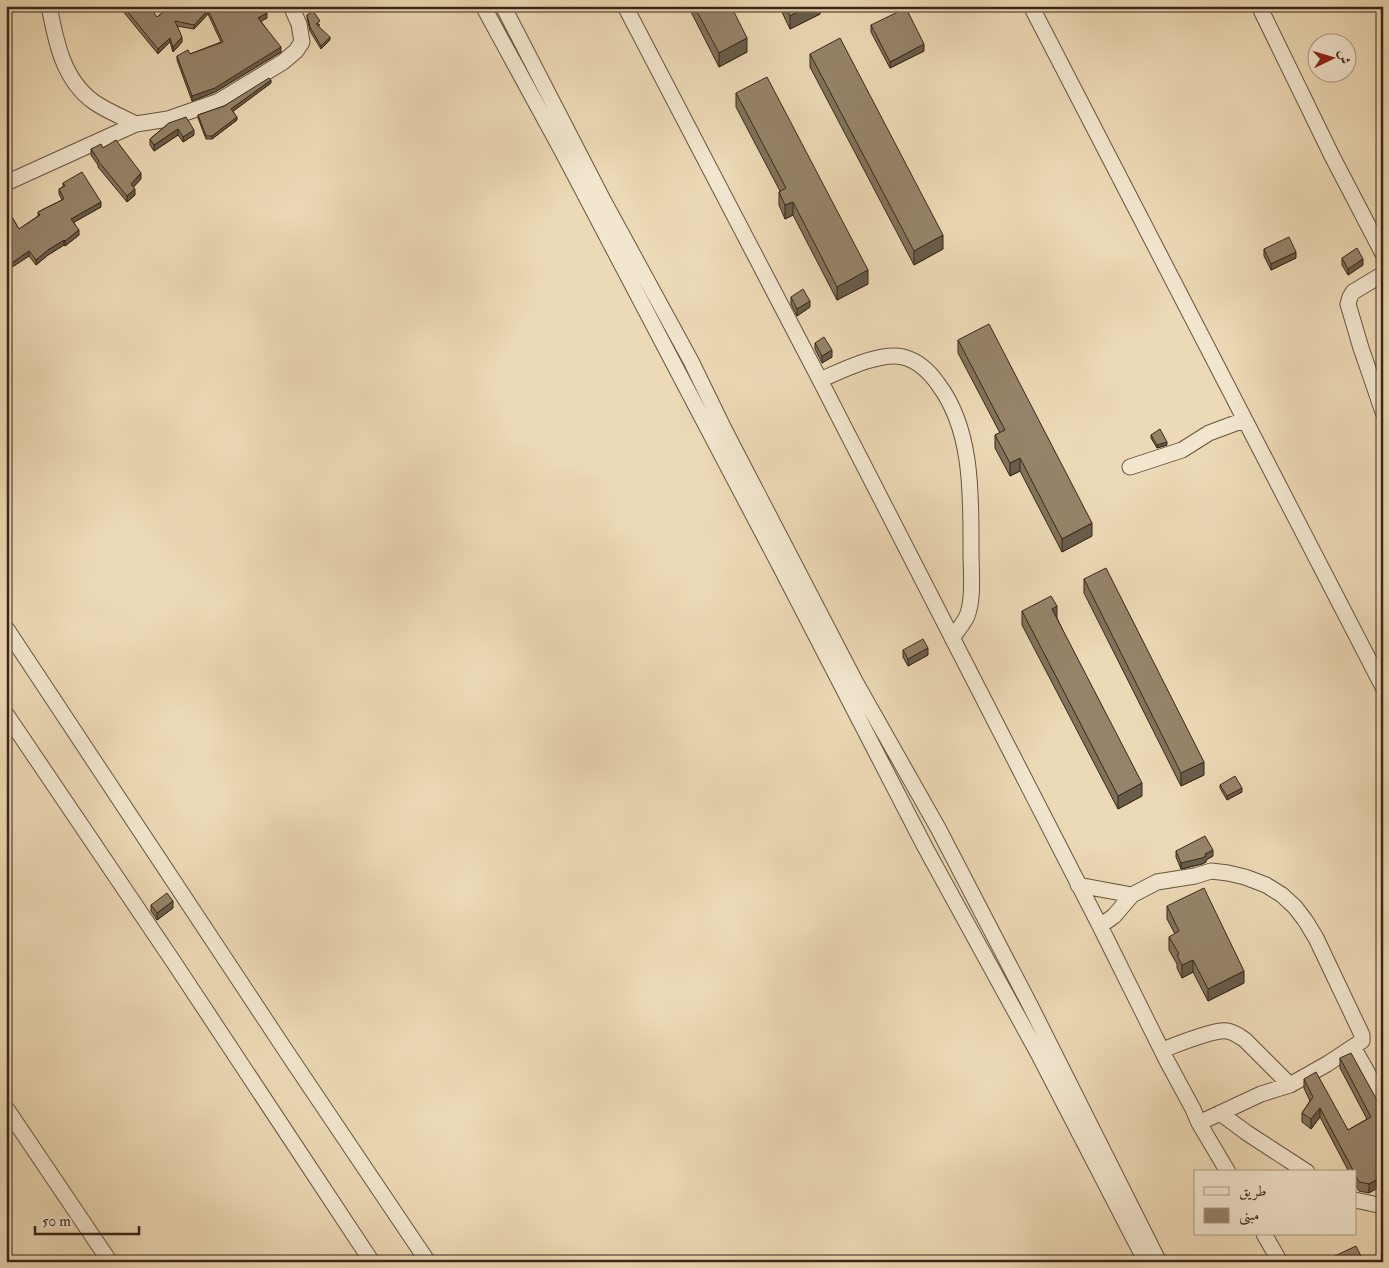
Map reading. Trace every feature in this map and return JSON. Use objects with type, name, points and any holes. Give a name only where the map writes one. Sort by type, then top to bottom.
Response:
[{"type":"street","points":[[49,6],[60,57],[82,93],[96,103],[136,124]]},
{"type":"street","points":[[6,183],[136,124],[168,119],[218,101],[283,62],[296,51],[302,42],[299,24],[291,6]]},
{"type":"street","points":[[483,6],[562,151],[781,568],[924,847],[1039,1055],[1146,1262]]},
{"type":"street","points":[[503,6],[602,198],[691,361],[856,683],[938,828],[1034,1013],[1159,1262]]},
{"type":"street","points":[[625,6],[820,380],[1199,1122],[1227,1170]]},
{"type":"street","points":[[1031,6],[1383,687]]},
{"type":"street","points":[[1259,6],[1332,156],[1383,254]]},
{"type":"street","points":[[1383,274],[1353,292],[1348,304],[1383,412]]},
{"type":"street","points":[[820,380],[855,365],[884,356],[901,356],[916,361],[932,374],[948,397],[959,425],[966,454],[971,530],[971,598],[967,616],[952,638]]},
{"type":"street","points":[[1130,467],[1182,450],[1209,433],[1244,420]]},
{"type":"street","points":[[6,628],[428,1262]]},
{"type":"street","points":[[6,714],[173,961],[372,1262]]},
{"type":"street","points":[[1100,926],[1114,916],[1132,895],[1156,882],[1195,876],[1211,871],[1245,877],[1266,885],[1282,895],[1295,907],[1316,938],[1362,1035],[1362,1041],[1290,1085],[1261,1094],[1199,1122]]},
{"type":"street","points":[[1078,885],[1132,895]]},
{"type":"street","points":[[1162,1050],[1217,1031],[1227,1031],[1245,1040],[1290,1085]]},
{"type":"street","points":[[1354,1047],[1383,1100]]},
{"type":"street","points":[[6,1108],[110,1262]]},
{"type":"street","points":[[1220,1113],[1304,1170]]},
{"type":"street","points":[[1356,1200],[1383,1206]]},
{"type":"street","points":[[1265,1236],[1280,1262]]},
{"type":"building","points":[[123,6],[149,6],[157,17],[171,6],[263,6],[267,13],[258,18],[281,47],[215,88],[192,96],[177,56],[188,50],[190,54],[223,42],[208,10],[194,25],[175,21],[182,37],[173,47],[170,38],[158,49]]},
{"type":"building","points":[[694,6],[731,6],[747,38],[719,53]]},
{"type":"building","points":[[785,6],[809,6],[790,16]]},
{"type":"building","points":[[906,8],[924,44],[890,62],[871,25]]},
{"type":"building","points":[[313,11],[320,21],[316,24],[330,37],[321,46],[310,27],[307,15]]},
{"type":"building","points":[[840,38],[943,235],[914,251],[810,54]]},
{"type":"building","points":[[767,77],[868,270],[837,287],[793,202],[785,205],[779,192],[786,188],[736,93]]},
{"type":"building","points":[[269,78],[271,80],[231,109],[237,117],[212,136],[206,136],[198,115],[224,106]]},
{"type":"building","points":[[186,117],[194,130],[183,137],[178,129],[154,145],[150,139],[169,123]]},
{"type":"building","points":[[116,140],[141,173],[131,184],[135,189],[127,196],[98,161],[91,149],[101,144],[103,148]]},
{"type":"building","points":[[82,172],[101,202],[71,219],[79,230],[36,260],[29,251],[6,267],[6,207],[19,229],[40,215],[38,212],[64,199],[59,189],[65,186],[63,183]]},
{"type":"building","points":[[1289,237],[1296,252],[1271,264],[1264,249]]},
{"type":"building","points":[[1357,248],[1363,259],[1348,269],[1342,258]]},
{"type":"building","points":[[803,289],[810,301],[797,309],[791,297]]},
{"type":"building","points":[[989,324],[1092,523],[1062,539],[1020,458],[1010,463],[995,435],[1005,430],[958,340]]},
{"type":"building","points":[[824,337],[832,350],[822,356],[815,343]]},
{"type":"building","points":[[1160,429],[1167,442],[1157,445],[1151,435]]},
{"type":"building","points":[[1106,568],[1204,762],[1181,773],[1084,579]]},
{"type":"building","points":[[1051,596],[1057,606],[1052,609],[1142,783],[1118,796],[1022,611]]},
{"type":"building","points":[[923,639],[928,648],[908,659],[903,650]]},
{"type":"building","points":[[1235,776],[1242,788],[1227,796],[1220,785]]},
{"type":"building","points":[[1205,836],[1213,850],[1202,858],[1181,863],[1176,851]]},
{"type":"building","points":[[1204,888],[1244,971],[1208,989],[1193,960],[1182,965],[1177,955],[1179,954],[1169,937],[1179,931],[1167,906]]},
{"type":"building","points":[[167,893],[173,901],[157,913],[151,905]]},
{"type":"building","points":[[1351,1053],[1383,1111],[1383,1176],[1369,1184],[1359,1182],[1356,1177],[1356,1170],[1353,1170],[1320,1108],[1311,1119],[1302,1113],[1313,1097],[1304,1079],[1316,1072],[1348,1130],[1371,1117],[1340,1058]]},
{"type":"building","points":[[1356,1246],[1364,1262],[1322,1262]]}]
